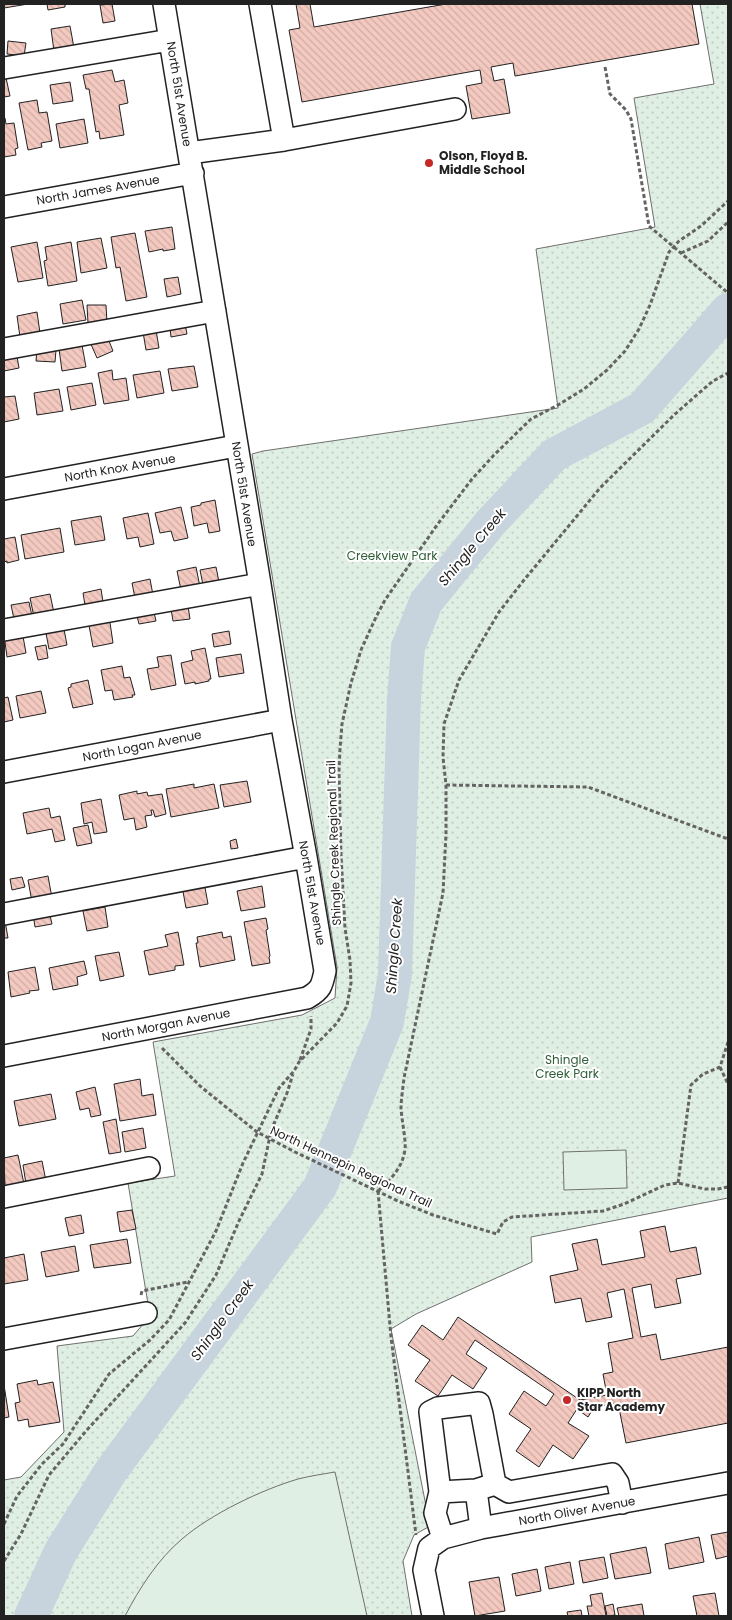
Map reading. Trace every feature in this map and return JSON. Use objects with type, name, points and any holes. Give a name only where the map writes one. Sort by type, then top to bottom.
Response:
[{"type":"street","name":"North 51st Avenue","points":[[164,4],[260,584],[280,720],[324,964],[325,971],[322,983]]},
{"type":"street","points":[[260,4],[284,140]]},
{"type":"street","points":[[4,68],[170,40]]},
{"type":"street","name":"North James Avenue","points":[[4,208],[284,140],[455,109]]},
{"type":"street","points":[[4,349],[215,312]]},
{"type":"street","name":"North Knox Avenue","points":[[4,489],[236,446]]},
{"type":"street","points":[[4,630],[260,584]]},
{"type":"street","name":"North Logan Avenue","points":[[4,772],[280,720]]},
{"type":"street","points":[[4,914],[306,857]]},
{"type":"street","name":"North Morgan Avenue","points":[[4,1056],[308,998],[318,992],[322,983]]},
{"type":"street","points":[[4,1196],[149,1168]]},
{"type":"street","points":[[4,1339],[141,1313]]},
{"type":"street","points":[[433,1616],[424,1570],[436,1543],[435,1513],[440,1492],[430,1412],[438,1408],[479,1403],[482,1414],[486,1487],[480,1528]]},
{"type":"street","points":[[440,1492],[486,1487],[509,1492],[612,1474],[618,1483],[622,1503]]},
{"type":"street","name":"North Oliver Avenue","points":[[436,1543],[480,1528],[728,1483]]},
{"type":"path","points":[[605,67],[610,94],[626,110],[631,119],[649,226],[728,293]]},
{"type":"path","name":"Shingle Creek Regional Trail","points":[[294,1071],[299,1062],[337,1023],[347,1006],[350,992],[351,974],[344,920],[339,771],[342,724],[347,698],[367,636],[385,600],[437,525],[472,479],[531,419],[584,389],[607,370],[625,351],[639,329],[650,305],[669,252],[679,241],[728,202]]},
{"type":"path","points":[[681,253],[708,241],[728,222]]},
{"type":"path","points":[[436,1543],[416,1535],[391,1338],[378,1191],[390,1180],[399,1167],[404,1154],[406,1142],[401,1102],[404,1078],[443,893],[446,834],[444,724],[459,680],[499,612],[524,580],[600,488],[699,392],[728,374]]},
{"type":"path","points":[[446,785],[588,787],[728,839]]},
{"type":"path","points":[[299,1062],[311,1029],[312,1020]]},
{"type":"path","points":[[728,1042],[720,1068],[728,1084]]},
{"type":"path","name":"North Hennepin Regional Trail","points":[[162,1048],[200,1086],[257,1132],[398,1201],[433,1215],[497,1234],[502,1222],[512,1217],[603,1210],[624,1204],[665,1186],[678,1183],[705,1188],[718,1189],[728,1187]]},
{"type":"path","points":[[678,1183],[691,1085],[703,1074],[720,1068]]},
{"type":"path","points":[[141,1313],[142,1291],[189,1282]]},
{"type":"green space","points":[[700,4],[728,4],[728,1198],[531,1237],[532,1262],[416,1314],[391,1329],[430,1526],[414,1535],[403,1561],[412,1616],[4,1616],[4,1480],[21,1477],[64,1432],[57,1346],[133,1336],[150,1316],[128,1183],[175,1176],[153,1042],[302,1015],[335,998],[337,967],[252,454],[558,408],[536,249],[655,227],[634,98],[714,84]]},
{"type":"green space","points":[[626,1150],[627,1188],[564,1190],[563,1152]]},
{"type":"green space","points":[[335,1472],[367,1616],[125,1616],[136,1595],[157,1565],[182,1539],[207,1521],[237,1504],[268,1490],[298,1479]]},
{"type":"building","points":[[4,4],[28,4],[4,8]]},
{"type":"building","points":[[47,4],[65,4],[65,7],[48,10]]},
{"type":"building","points":[[112,4],[115,21],[103,23],[100,5]]},
{"type":"building","points":[[296,4],[310,4],[314,27],[446,4],[692,4],[699,44],[515,76],[513,63],[491,67],[494,81],[504,79],[510,113],[472,119],[466,86],[482,83],[480,70],[302,102],[289,30],[300,28]]},
{"type":"building","points":[[70,26],[74,48],[54,51],[51,29]]},
{"type":"building","points":[[8,41],[26,43],[24,56],[7,54]]},
{"type":"building","points":[[112,70],[115,82],[124,80],[128,103],[119,105],[124,135],[100,139],[99,131],[96,132],[89,89],[86,89],[83,75]]},
{"type":"building","points":[[6,78],[10,96],[4,97],[4,79]]},
{"type":"building","points":[[70,82],[73,101],[53,104],[50,85]]},
{"type":"building","points":[[37,100],[39,113],[47,112],[52,141],[41,143],[42,147],[28,150],[19,103]]},
{"type":"building","points":[[4,118],[6,124],[14,123],[18,148],[15,149],[16,155],[4,157]]},
{"type":"building","points":[[84,119],[88,143],[60,148],[56,124]]},
{"type":"building","points":[[172,227],[175,249],[149,252],[145,231]]},
{"type":"building","points":[[135,233],[147,297],[126,301],[120,267],[116,268],[111,237]]},
{"type":"building","points":[[101,238],[107,268],[81,273],[77,242]]},
{"type":"building","points":[[37,242],[43,278],[18,282],[11,247]]},
{"type":"building","points":[[71,242],[77,281],[48,286],[44,261],[47,260],[45,247]]},
{"type":"building","points":[[178,277],[181,294],[167,297],[164,279]]},
{"type":"building","points":[[82,300],[86,320],[63,324],[60,304]]},
{"type":"building","points":[[87,305],[106,305],[107,323],[88,323]]},
{"type":"building","points":[[37,312],[40,333],[20,337],[17,316]]},
{"type":"building","points":[[185,324],[187,334],[171,337],[170,327]]},
{"type":"building","points":[[156,330],[159,348],[146,350],[143,332]]},
{"type":"building","points":[[107,336],[113,351],[97,358],[90,342]]},
{"type":"building","points":[[82,345],[86,367],[62,371],[59,349]]},
{"type":"building","points":[[37,348],[56,350],[55,362],[36,361]]},
{"type":"building","points":[[16,351],[19,368],[4,371],[4,353]]},
{"type":"building","points":[[194,366],[198,387],[172,391],[168,369]]},
{"type":"building","points":[[112,370],[113,380],[126,378],[129,400],[104,404],[98,373]]},
{"type":"building","points":[[160,371],[164,393],[137,398],[133,375]]},
{"type":"building","points":[[92,383],[96,405],[71,410],[67,387]]},
{"type":"building","points":[[59,389],[63,411],[37,415],[34,393]]},
{"type":"building","points":[[15,396],[19,419],[4,422],[4,397]]},
{"type":"building","points":[[215,500],[220,531],[209,533],[207,523],[194,526],[191,507]]},
{"type":"building","points":[[181,507],[188,538],[174,541],[171,531],[160,533],[155,513]]},
{"type":"building","points":[[148,513],[154,544],[140,547],[138,537],[127,539],[123,518]]},
{"type":"building","points":[[101,516],[105,540],[75,545],[71,521]]},
{"type":"building","points":[[60,528],[64,552],[25,559],[21,535]]},
{"type":"building","points":[[15,537],[19,560],[4,562],[4,539]]},
{"type":"building","points":[[196,567],[200,587],[181,590],[177,571]]},
{"type":"building","points":[[216,567],[219,582],[203,585],[200,570]]},
{"type":"building","points":[[150,579],[153,595],[135,598],[132,583]]},
{"type":"building","points":[[101,589],[103,602],[85,605],[83,593]]},
{"type":"building","points":[[50,594],[54,613],[34,617],[30,598]]},
{"type":"building","points":[[29,602],[32,616],[14,619],[11,605]]},
{"type":"building","points":[[188,606],[190,619],[173,621],[171,609]]},
{"type":"building","points":[[153,608],[156,621],[139,624],[136,612]]},
{"type":"building","points":[[109,616],[113,643],[93,647],[88,620]]},
{"type":"building","points":[[63,624],[67,645],[49,649],[45,628]]},
{"type":"building","points":[[22,631],[26,653],[7,657],[4,635]]},
{"type":"building","points":[[229,631],[231,644],[214,647],[212,634]]},
{"type":"building","points":[[46,645],[48,658],[38,660],[35,647]]},
{"type":"building","points":[[205,648],[211,679],[195,684],[195,682],[185,684],[181,663],[193,660],[191,651]]},
{"type":"building","points":[[241,654],[244,673],[219,677],[216,658]]},
{"type":"building","points":[[171,655],[176,685],[151,690],[147,669],[159,667],[157,657]]},
{"type":"building","points":[[122,666],[124,678],[130,677],[135,695],[114,700],[112,690],[105,691],[101,670]]},
{"type":"building","points":[[88,680],[93,704],[73,708],[68,688],[71,687],[71,684]]},
{"type":"building","points":[[41,691],[46,713],[20,718],[16,696]]},
{"type":"building","points":[[8,697],[13,720],[4,722],[4,698]]},
{"type":"building","points":[[247,781],[251,802],[224,807],[220,785]]},
{"type":"building","points":[[194,784],[194,788],[214,784],[219,808],[171,817],[166,789]]},
{"type":"building","points":[[137,791],[137,794],[147,792],[148,796],[162,794],[166,814],[155,817],[153,810],[151,810],[152,815],[145,816],[147,827],[136,830],[134,818],[124,820],[119,795]]},
{"type":"building","points":[[101,799],[107,832],[94,834],[92,822],[84,824],[81,803]]},
{"type":"building","points":[[49,808],[51,818],[60,816],[65,840],[55,842],[52,829],[27,834],[23,813]]},
{"type":"building","points":[[88,825],[92,843],[77,846],[73,828]]},
{"type":"building","points":[[236,839],[238,848],[231,849],[230,841]]},
{"type":"building","points":[[48,876],[52,898],[32,902],[28,880]]},
{"type":"building","points":[[22,877],[25,887],[12,890],[10,879]]},
{"type":"building","points":[[204,882],[208,904],[186,908],[182,886]]},
{"type":"building","points":[[262,886],[265,907],[241,911],[237,891]]},
{"type":"building","points":[[105,907],[108,927],[87,931],[83,911]]},
{"type":"building","points":[[49,911],[52,924],[35,927],[33,914]]},
{"type":"building","points":[[266,918],[270,963],[252,966],[244,922]]},
{"type":"building","points":[[5,921],[8,938],[4,938]]},
{"type":"building","points":[[178,932],[184,965],[175,966],[175,970],[149,975],[144,951],[168,946],[165,935]]},
{"type":"building","points":[[222,932],[223,938],[231,936],[235,960],[200,967],[196,943],[198,943],[197,937]]},
{"type":"building","points":[[119,952],[124,976],[100,981],[95,956]]},
{"type":"building","points":[[84,961],[87,974],[77,977],[78,985],[53,990],[49,968]]},
{"type":"building","points":[[35,967],[39,990],[11,997],[8,972]]},
{"type":"building","points":[[140,1079],[142,1096],[153,1094],[156,1115],[120,1121],[114,1084]]},
{"type":"building","points":[[95,1087],[101,1115],[91,1117],[89,1108],[80,1110],[76,1092]]},
{"type":"building","points":[[51,1094],[56,1119],[19,1126],[14,1101]]},
{"type":"building","points":[[116,1119],[121,1152],[109,1154],[103,1122]]},
{"type":"building","points":[[143,1128],[146,1148],[125,1152],[122,1132]]},
{"type":"building","points":[[18,1155],[24,1184],[5,1187],[4,1158]]},
{"type":"building","points":[[42,1161],[46,1181],[26,1184],[23,1165]]},
{"type":"building","points":[[132,1210],[136,1229],[120,1232],[117,1212]]},
{"type":"building","points":[[81,1215],[84,1233],[69,1236],[65,1218]]},
{"type":"building","points":[[665,1226],[670,1252],[696,1247],[701,1274],[676,1279],[681,1303],[655,1308],[651,1284],[632,1288],[641,1337],[656,1334],[661,1360],[728,1347],[728,1423],[626,1443],[618,1403],[591,1408],[593,1409],[588,1417],[577,1409],[568,1423],[589,1436],[573,1459],[553,1445],[539,1467],[516,1451],[531,1429],[509,1414],[524,1391],[546,1406],[554,1394],[475,1340],[466,1354],[487,1368],[473,1389],[452,1375],[438,1396],[415,1381],[430,1360],[408,1345],[422,1325],[443,1340],[458,1317],[580,1400],[607,1395],[603,1374],[613,1372],[608,1343],[633,1338],[624,1289],[607,1293],[612,1317],[586,1322],[581,1298],[555,1303],[550,1276],[578,1270],[572,1244],[597,1239],[602,1265],[645,1257],[640,1231]]},
{"type":"building","points":[[127,1239],[131,1263],[94,1268],[90,1245]]},
{"type":"building","points":[[75,1246],[79,1271],[46,1277],[41,1252]]},
{"type":"building","points":[[24,1254],[28,1280],[4,1284],[4,1258]]},
{"type":"building","points":[[37,1380],[38,1385],[53,1382],[60,1422],[29,1427],[28,1419],[18,1421],[15,1403],[20,1402],[17,1384]]},
{"type":"building","points":[[4,1385],[9,1417],[4,1418]]},
{"type":"building","points":[[728,1532],[728,1556],[716,1559],[711,1535]]},
{"type":"building","points":[[699,1537],[704,1562],[669,1569],[665,1544]]},
{"type":"building","points":[[646,1547],[651,1573],[615,1579],[610,1554]]},
{"type":"building","points":[[604,1557],[608,1578],[583,1583],[579,1561]]},
{"type":"building","points":[[570,1562],[574,1584],[549,1589],[545,1567]]},
{"type":"building","points":[[537,1569],[541,1591],[516,1596],[512,1574]]},
{"type":"building","points":[[499,1577],[505,1611],[475,1616],[469,1582]]},
{"type":"building","points":[[602,1593],[606,1616],[589,1616],[587,1606],[592,1606],[590,1595]]},
{"type":"building","points":[[715,1593],[719,1616],[697,1616],[693,1596]]},
{"type":"building","points":[[613,1604],[615,1615],[607,1616],[605,1606]]},
{"type":"building","points":[[642,1604],[644,1616],[619,1616],[617,1608]]},
{"type":"building","points":[[581,1610],[582,1616],[568,1616],[567,1612]]},
{"type":"waterway","name":"Shingle Creek","points":[[31,1616],[61,1551],[111,1471],[320,1187],[387,1022],[395,974],[404,699],[408,647],[426,602],[491,522],[554,455],[642,408],[728,310]]},
{"type":"place","name":"Olson, Floyd B. Middle School","points":[[429,163]]},
{"type":"place","name":"KIPP North Star Academy","points":[[567,1400]]},
{"type":"park label","name":"Creekview Park","points":[[392,556]]},
{"type":"park label","name":"Shingle Creek Park","points":[[567,1067]]}]
